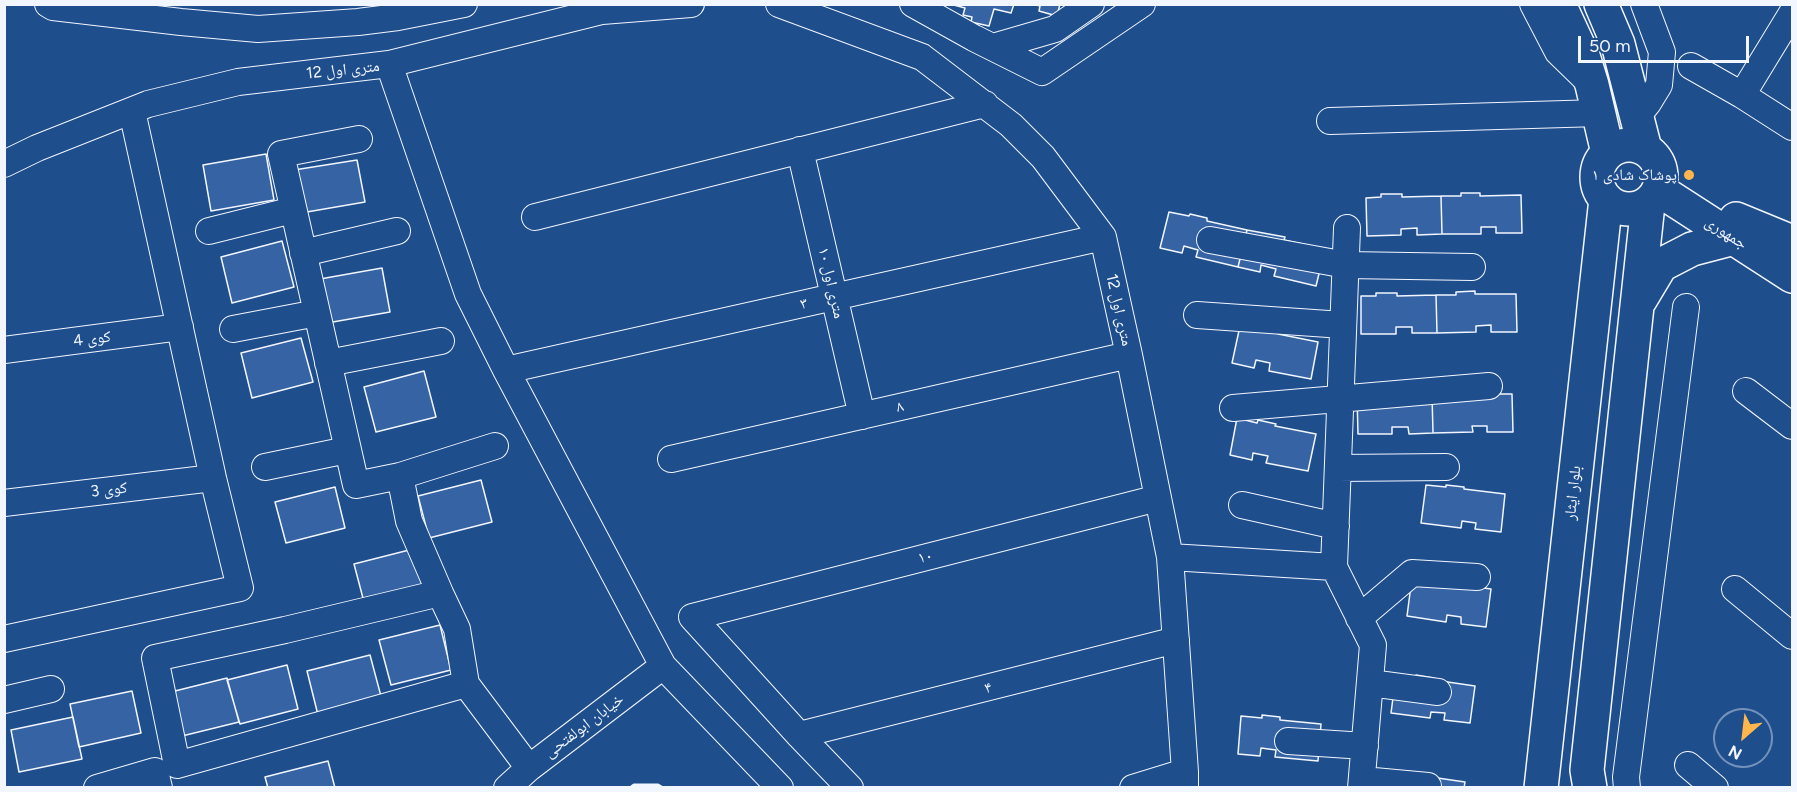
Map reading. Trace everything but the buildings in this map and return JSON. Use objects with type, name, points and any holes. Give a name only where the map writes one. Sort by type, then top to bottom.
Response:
[{"type":"main road","points":[[1559,4],[1583,56],[1608,153]]},
{"type":"main road","points":[[1590,788],[1587,770],[1637,304],[1653,179],[1618,44],[1601,4]]},
{"type":"main road","points":[[1630,145],[1653,179],[1640,208],[1631,209],[1613,205],[1606,200],[1597,181],[1601,161],[1608,153],[1630,145]]},
{"type":"main road","name":"جمهوری","points":[[1653,179],[1735,228],[1792,255]]},
{"type":"main road","name":"بلوار ایثار","points":[[1541,788],[1606,200]]},
{"type":"main road","points":[[1637,304],[1661,265],[1735,228],[1792,242]]},
{"type":"main road","name":"جمهوری","points":[[1735,228],[1792,276]]},
{"type":"street","points":[[48,4],[53,7],[258,29],[358,22],[464,4]]},
{"type":"street","name":"12 متری اول","points":[[4,164],[37,148],[147,104],[238,82],[389,64],[602,11],[691,4]]},
{"type":"street","name":"12 متری اول","points":[[779,4],[922,57],[1011,125],[1043,158],[1103,237],[1170,557],[1185,780]]},
{"type":"street","points":[[913,4],[945,23],[1042,72],[1142,4]]},
{"type":"street","points":[[993,47],[1055,29],[1091,4]]},
{"type":"street","points":[[1533,4],[1558,52],[1595,99]]},
{"type":"street","points":[[1636,118],[1659,85],[1662,52],[1644,4]]},
{"type":"street","points":[[1742,95],[1792,14]]},
{"type":"street","points":[[389,64],[468,294],[663,666],[780,788]]},
{"type":"street","points":[[1691,66],[1792,127]]},
{"type":"street","points":[[1330,121],[1595,99]]},
{"type":"street","points":[[535,217],[985,104]]},
{"type":"street","points":[[4,639],[240,588],[213,478],[132,111]]},
{"type":"street","points":[[359,139],[281,154],[356,485],[400,477],[495,446]]},
{"type":"street","name":"۱۰ متری اول","points":[[800,150],[862,416]]},
{"type":"street","points":[[209,231],[294,210]]},
{"type":"street","points":[[1347,228],[1334,567],[1372,645],[1362,784],[1428,786]]},
{"type":"street","points":[[303,253],[398,231]]},
{"type":"street","name":"۳","points":[[506,370],[1103,237]]},
{"type":"street","points":[[1210,240],[1346,265],[1472,267]]},
{"type":"street","points":[[1627,788],[1626,777],[1686,307]]},
{"type":"street","points":[[233,329],[317,313]]},
{"type":"street","points":[[1197,315],[1343,325]]},
{"type":"street","name":"کوی 4","points":[[4,350],[180,327]]},
{"type":"street","points":[[328,363],[441,341]]},
{"type":"street","name":"۸","points":[[671,459],[1129,355]]},
{"type":"street","points":[[1233,408],[1489,386]]},
{"type":"street","points":[[1746,391],[1792,426]]},
{"type":"street","points":[[265,467],[347,450]]},
{"type":"street","points":[[1338,468],[1446,467]]},
{"type":"street","points":[[400,477],[409,521],[457,629],[466,684],[529,768]]},
{"type":"street","name":"کوی 3","points":[[4,503],[213,478]]},
{"type":"street","name":"۱۰","points":[[799,735],[692,617],[1158,498]]},
{"type":"street","points":[[1242,505],[1336,526]]},
{"type":"street","points":[[1170,557],[1334,567]]},
{"type":"street","points":[[1359,618],[1412,573],[1477,577]]},
{"type":"street","points":[[1735,589],[1792,636]]},
{"type":"street","points":[[441,593],[155,658],[177,765],[466,684]]},
{"type":"street","name":"۴","points":[[799,735],[1176,640]]},
{"type":"street","name":"خیابان ابولفتحی","points":[[507,788],[529,768],[663,666]]},
{"type":"street","points":[[1370,683],[1438,692]]},
{"type":"street","points":[[4,699],[51,689]]},
{"type":"street","points":[[799,735],[850,788]]},
{"type":"street","points":[[1288,741],[1365,746]]},
{"type":"street","points":[[1688,765],[1714,788]]},
{"type":"street","points":[[97,788],[154,771],[159,788]]},
{"type":"street","points":[[1133,788],[1185,780]]},
{"type":"wall","points":[[630,788],[634,785],[658,785],[663,788]]},
{"type":"place","name":"پوشاک شادی ۱","points":[[1689,175]]}]
